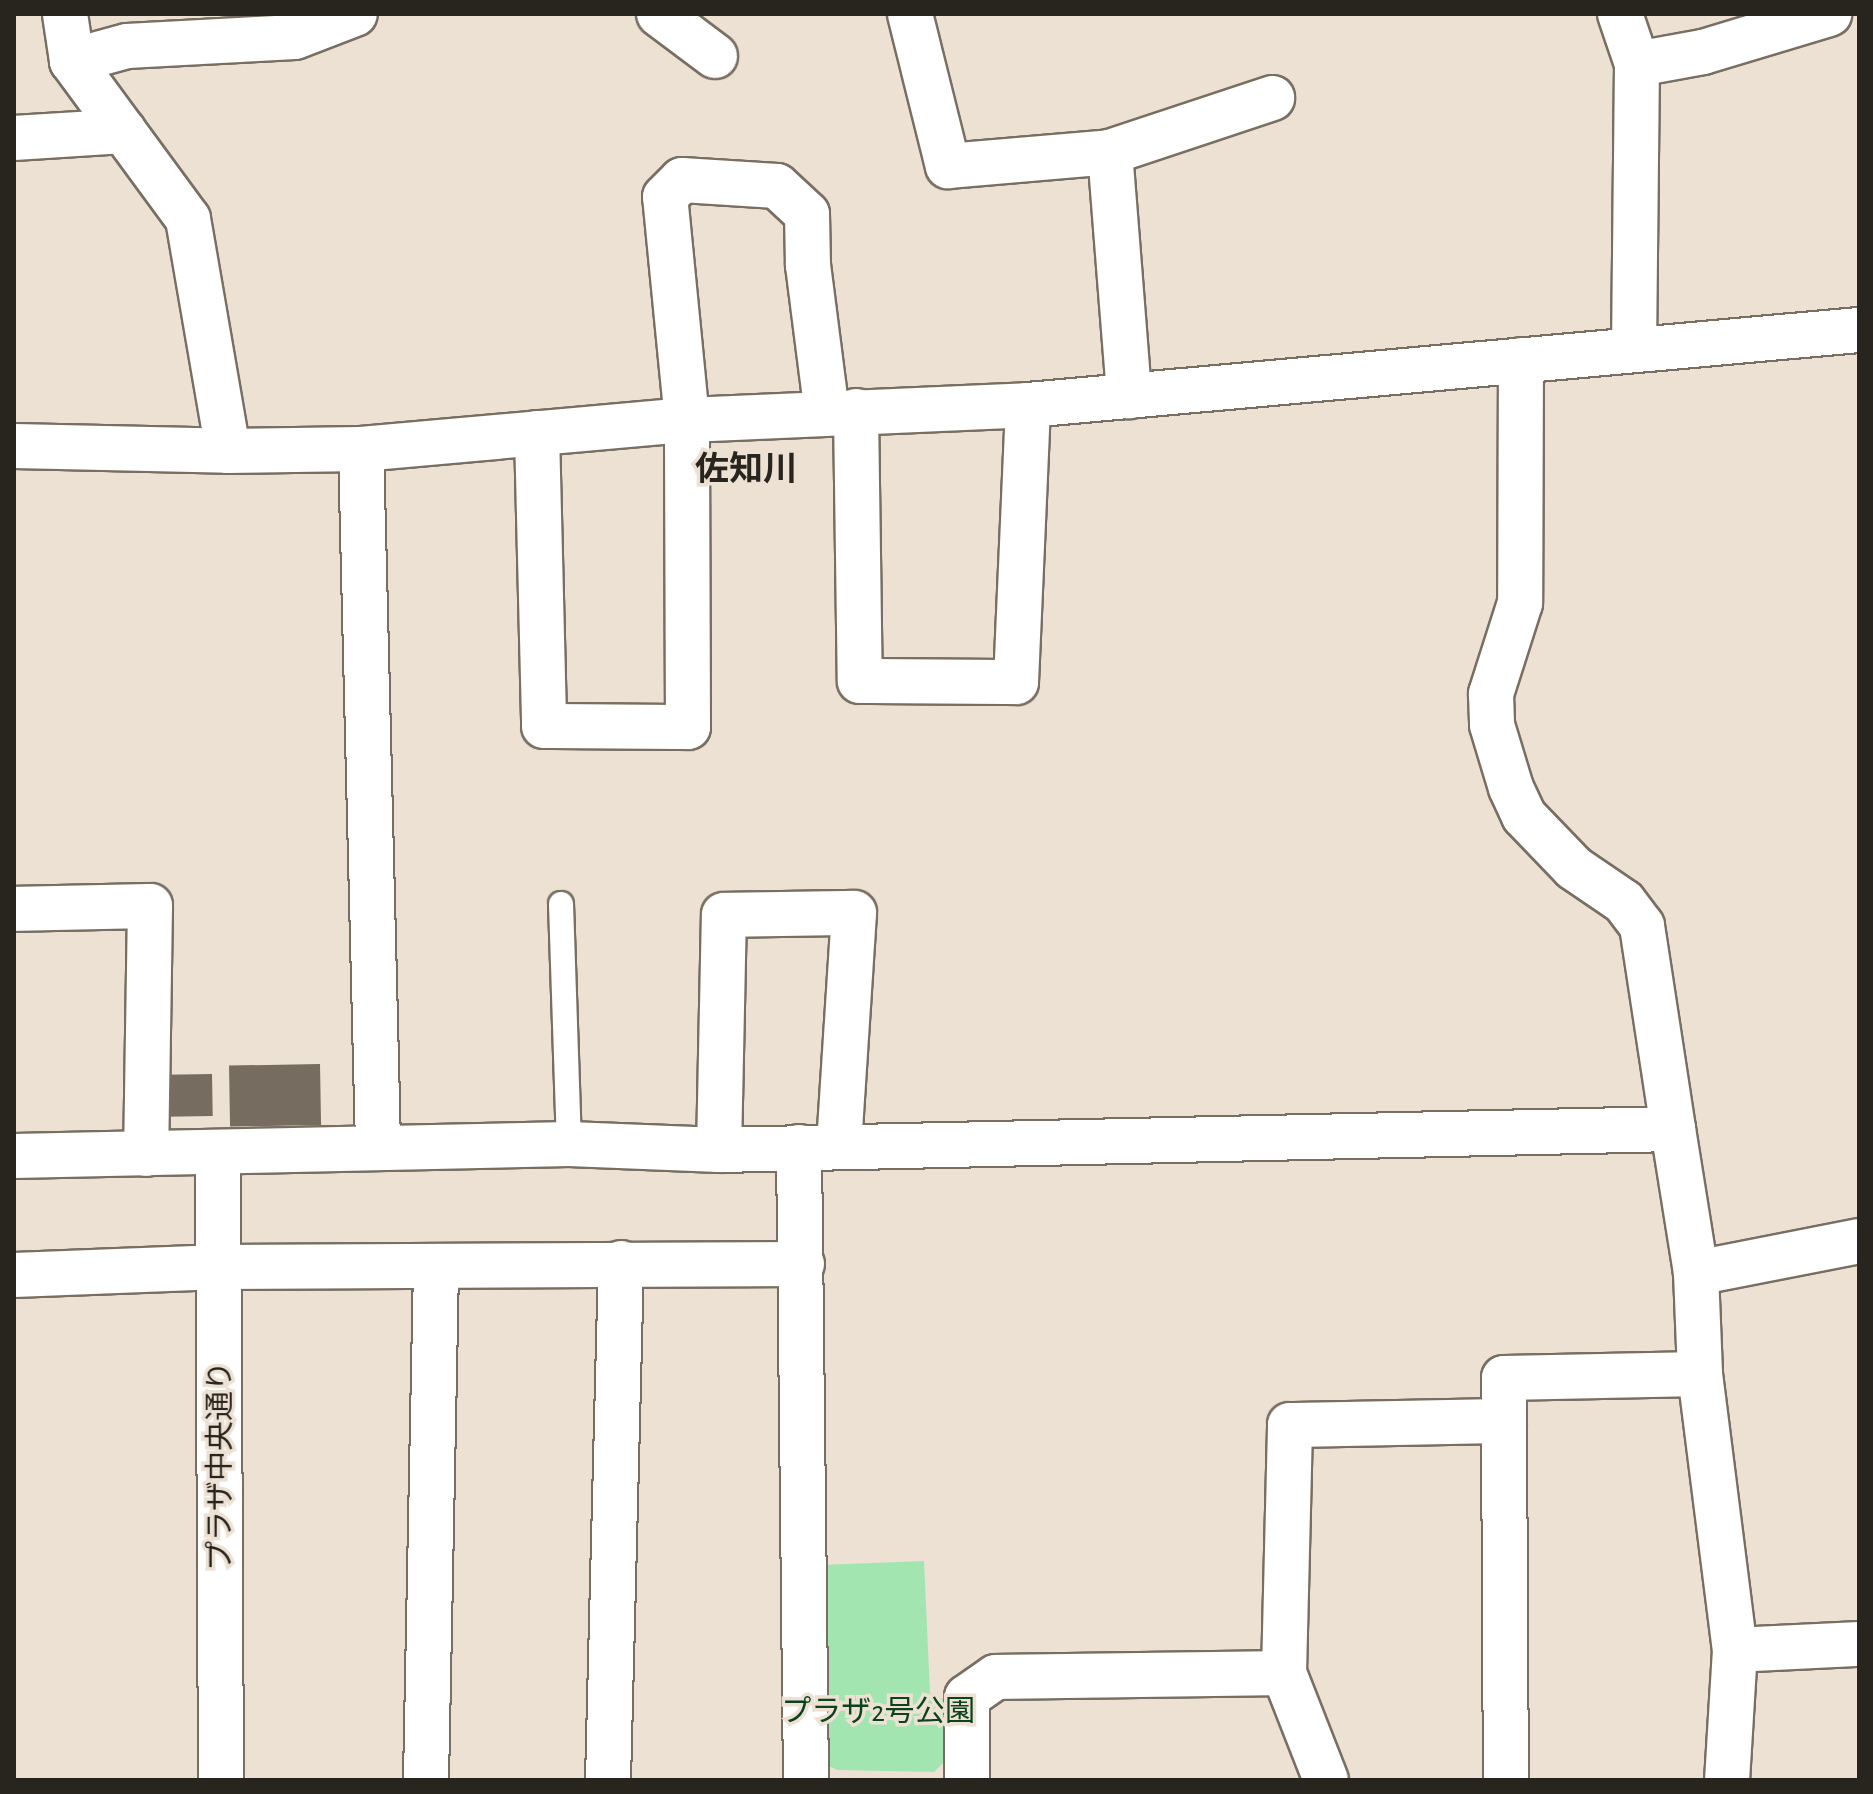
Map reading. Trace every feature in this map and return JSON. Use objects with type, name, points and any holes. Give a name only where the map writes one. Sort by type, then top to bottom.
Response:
[{"type":"street","points":[[65,14],[72,61],[188,219],[228,451]]},
{"type":"street","points":[[72,61],[127,46],[295,37],[355,14]]},
{"type":"street","points":[[659,14],[715,56]]},
{"type":"street","points":[[910,14],[948,166],[1110,152],[1272,98]]},
{"type":"street","points":[[1620,14],[1637,64],[1634,350]]},
{"type":"street","points":[[1637,64],[1703,52],[1829,14]]},
{"type":"street","points":[[14,138],[124,131]]},
{"type":"street","points":[[1110,152],[1129,396]]},
{"type":"street","points":[[537,433],[544,726],[688,727],[687,420],[665,197],[682,180],[777,186],[807,214],[808,265],[841,412],[860,681],[1016,682],[1028,405]]},
{"type":"street","points":[[14,446],[228,451],[361,449],[687,420],[1028,405],[1859,330]]},
{"type":"street","points":[[1521,360],[1520,603],[1491,694],[1492,725],[1511,788],[1524,816],[1574,868],[1624,902],[1642,926],[1696,1273],[1700,1374],[1735,1650],[1727,1780]]},
{"type":"street","points":[[361,449],[378,1147]]},
{"type":"street","points":[[14,909],[150,906],[146,1154]]},
{"type":"street","points":[[719,1150],[724,915],[854,913],[802,1264],[806,1780]]},
{"type":"street","points":[[14,1156],[569,1144],[719,1150],[1673,1129]]},
{"type":"street","name":"プラザ中央通り","points":[[218,1153],[221,1267],[221,1780]]},
{"type":"street","points":[[1696,1273],[1859,1241]]},
{"type":"street","points":[[608,1780],[621,1263]]},
{"type":"street","points":[[14,1275],[221,1267],[802,1264]]},
{"type":"street","points":[[426,1780],[436,1268]]},
{"type":"street","points":[[1506,1780],[1504,1378],[1700,1374]]},
{"type":"street","points":[[1326,1780],[1284,1673],[1290,1425],[1504,1421]]},
{"type":"street","points":[[1735,1650],[1859,1644]]},
{"type":"street","points":[[967,1780],[967,1697],[996,1677],[1284,1673]]},
{"type":"lane","points":[[561,904],[569,1144]]},
{"type":"green space","name":"プラザ2号公園","points":[[924,1561],[930,1693],[948,1702],[949,1757],[934,1772],[838,1770],[823,1764],[821,1565]]},
{"type":"building","points":[[320,1064],[321,1125],[230,1127],[229,1066]]},
{"type":"building","points":[[212,1074],[213,1116],[166,1117],[165,1075]]},
{"type":"district","name":"佐知川","points":[[746,471]]}]
